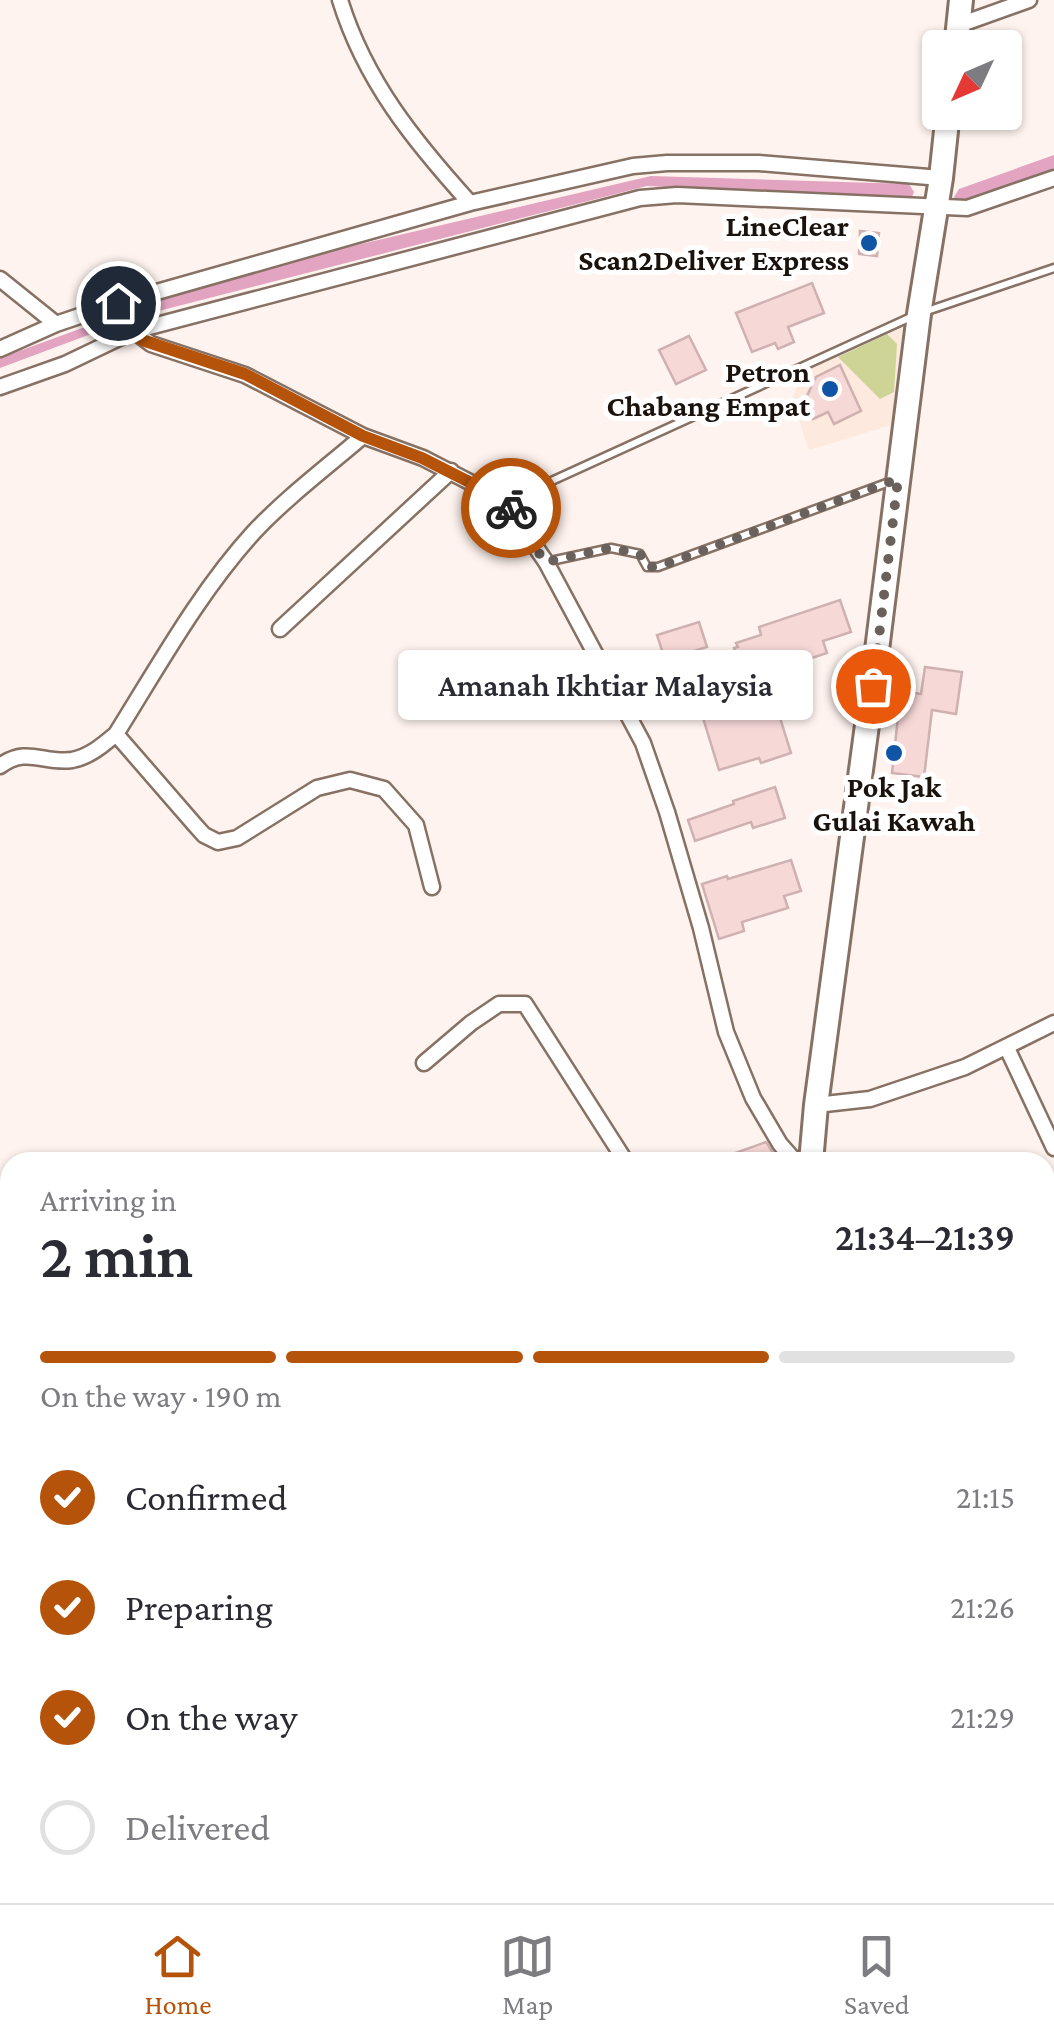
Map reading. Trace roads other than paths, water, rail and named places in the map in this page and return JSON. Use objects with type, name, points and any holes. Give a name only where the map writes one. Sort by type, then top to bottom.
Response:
[{"type":"main road","points":[[958,30],[962,0]]},
{"type":"main road","points":[[813,1152],[946,130]]},
{"type":"street","points":[[340,0],[375,82],[420,148],[470,204]]},
{"type":"street","points":[[969,30],[1030,0]]},
{"type":"street","points":[[0,387],[65,364],[125,317],[470,204],[633,166],[769,164],[941,178]]},
{"type":"street","points":[[0,349],[56,324],[125,317],[640,198],[659,195],[967,208],[1054,178]]},
{"type":"street","points":[[0,279],[56,324]]},
{"type":"street","points":[[125,317],[142,340],[245,374],[363,436],[422,458],[510,500],[511,510],[546,562],[642,744],[672,828],[732,1048],[768,1127],[788,1152]]},
{"type":"street","points":[[0,766],[20,755],[72,760],[101,747],[116,734],[194,612],[246,542],[270,516],[363,436]]},
{"type":"street","points":[[280,629],[450,471]]},
{"type":"street","points":[[116,734],[195,825],[218,842],[248,832],[317,788],[350,780],[384,789],[416,825],[432,886]]},
{"type":"street","points":[[424,1063],[499,1004],[525,1004],[620,1152]]},
{"type":"street","points":[[816,1105],[870,1099],[966,1068],[1054,1023]]},
{"type":"street","points":[[1007,1048],[1054,1148]]},
{"type":"lane","points":[[510,500],[920,314],[1054,268]]},
{"type":"lane","points":[[546,562],[610,548],[640,554],[648,567],[658,567],[898,479]]},
{"type":"place","name":"LineClear Scan2Deliver Express","points":[[869,243]]},
{"type":"place","name":"Petron Chabang Empat","points":[[830,389]]},
{"type":"place","name":"Amanah Ikhtiar Malaysia","points":[[873,686]]},
{"type":"place","name":"Pok Jak Gulai Kawah","points":[[894,753]]}]
